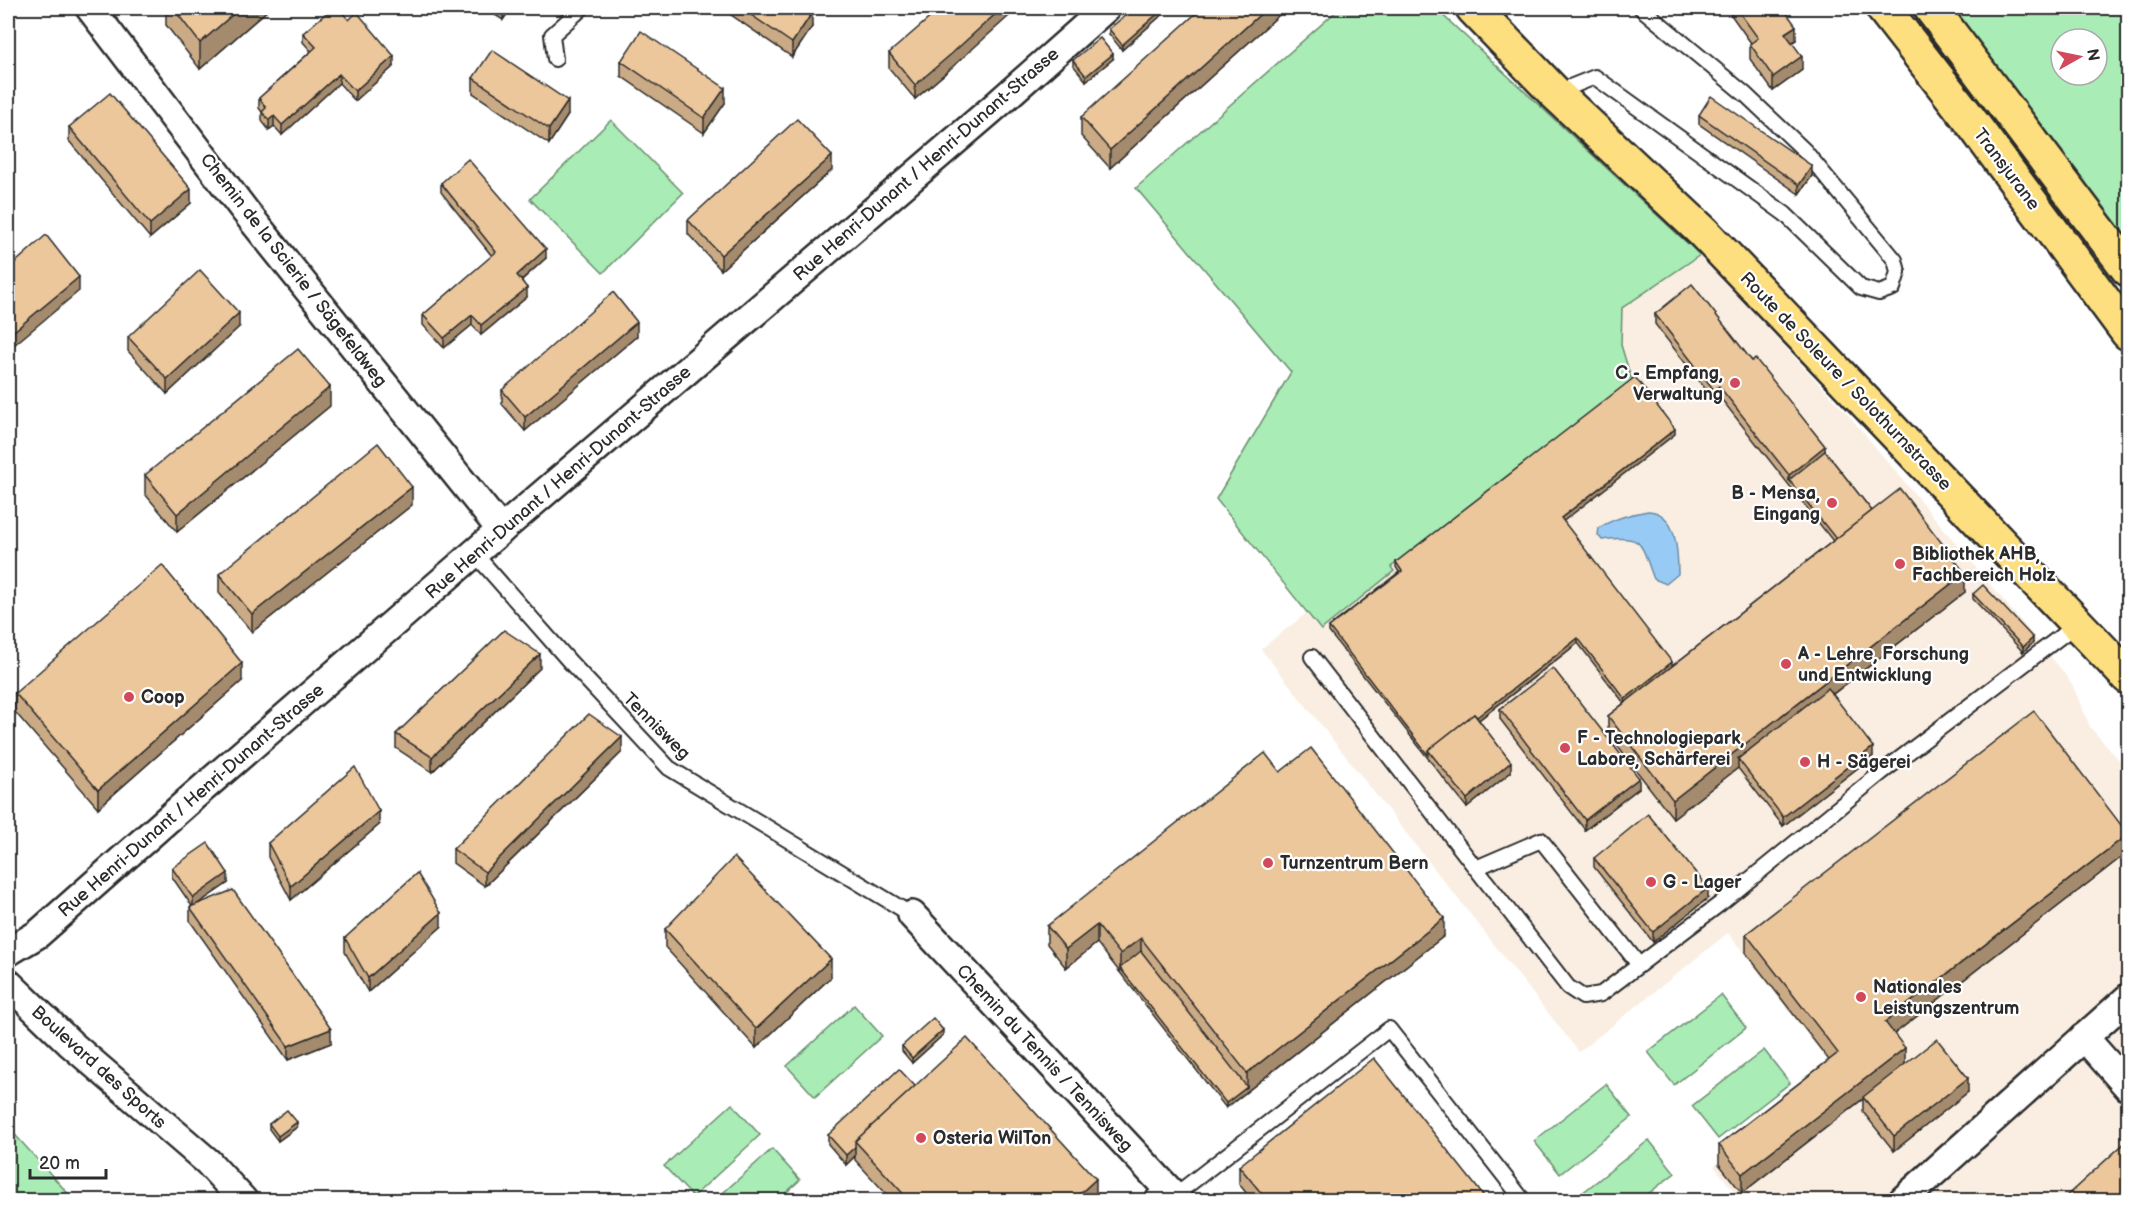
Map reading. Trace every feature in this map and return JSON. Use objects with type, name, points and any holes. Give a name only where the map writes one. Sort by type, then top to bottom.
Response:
[{"type":"main road","name":"Route de Soleure / Solothurnstrasse","points":[[1473,8],[1555,93],[1703,232],[2079,623],[2128,677]]},
{"type":"main road","name":"Transjurane","points":[[1883,8],[1967,116],[2128,333]]},
{"type":"main road","name":"Transjurane","points":[[1931,8],[2128,269]]},
{"type":"street","name":"Chemin de la Scierie / Sägefeldweg","points":[[90,8],[245,211],[501,530]]},
{"type":"street","name":"Rue Henri-Dunant / Henri-Dunant-Strasse","points":[[8,952],[38,934],[501,530],[1107,8]]},
{"type":"street","name":"Chemin du Tennis / Tennisweg","points":[[912,915],[1167,1196]]},
{"type":"street","name":"Boulevard des Sports","points":[[8,983],[71,1044],[208,1162],[243,1200]]},
{"type":"street","points":[[1904,1200],[2128,998]]},
{"type":"street","points":[[2084,1037],[2128,1087]]},
{"type":"lane","points":[[555,59],[552,35],[582,8]]},
{"type":"lane","points":[[1555,93],[1595,77],[1785,214],[1860,288],[1879,293],[1893,288],[1898,272],[1895,260],[1804,150],[1746,96],[1641,8]]},
{"type":"lane","name":"Tennisweg","points":[[475,554],[570,662],[669,768],[912,915]]},
{"type":"lane","points":[[1312,657],[1568,987],[1583,997],[1601,994],[1721,903],[1881,773],[2079,623]]},
{"type":"lane","points":[[1476,868],[1541,840],[1638,965]]},
{"type":"lane","points":[[1167,1196],[1389,1029],[1523,1200]]},
{"type":"shaded area","points":[[1700,255],[1851,418],[2061,669],[2073,686],[2090,727],[2128,770],[2128,1200],[1741,1200],[1714,1166],[1836,1072],[1728,933],[1579,1052],[1261,649],[1308,612],[1322,629],[1394,572],[1390,567],[1632,381],[1621,345],[1622,308]]},
{"type":"green space","points":[[1340,8],[1435,8],[1700,255],[1622,308],[1621,345],[1632,381],[1391,567],[1394,571],[1321,630],[1216,499],[1291,372],[1136,188]]},
{"type":"green space","points":[[1952,8],[2128,8],[2128,240]]},
{"type":"green space","points":[[611,120],[683,193],[603,273],[530,199]]},
{"type":"green space","points":[[1721,995],[1746,1028],[1674,1085],[1648,1052]]},
{"type":"green space","points":[[854,1005],[882,1036],[815,1097],[787,1066]]},
{"type":"green space","points":[[1764,1050],[1790,1083],[1718,1139],[1692,1106]]},
{"type":"green space","points":[[1606,1084],[1632,1117],[1560,1174],[1534,1141]]},
{"type":"green space","points":[[732,1104],[760,1135],[693,1197],[664,1166]]},
{"type":"green space","points":[[8,1127],[74,1200],[8,1200]]},
{"type":"green space","points":[[1649,1140],[1675,1173],[1640,1200],[1580,1200],[1577,1197]]},
{"type":"green space","points":[[772,1149],[800,1180],[778,1200],[715,1200]]},
{"type":"water","points":[[1648,511],[1658,513],[1665,518],[1674,535],[1678,574],[1666,584],[1654,579],[1643,550],[1634,540],[1602,540],[1598,535],[1599,528],[1610,522]]},
{"type":"building","points":[[8,8],[12,28],[8,29]]},
{"type":"building","points":[[173,8],[240,8],[200,43]]},
{"type":"building","points":[[332,8],[338,8],[349,20],[357,12],[394,56],[355,91],[339,74],[282,125],[274,116],[269,120],[262,112],[266,108],[259,98],[316,47],[303,33]]},
{"type":"building","points":[[741,8],[805,8],[812,13],[792,43]]},
{"type":"building","points":[[941,8],[1002,8],[915,85],[889,53]]},
{"type":"building","points":[[1134,8],[1164,8],[1122,45],[1109,29]]},
{"type":"building","points":[[1202,8],[1267,8],[1110,150],[1081,117]]},
{"type":"building","points":[[1736,8],[1783,8],[1796,26],[1785,33],[1802,56],[1773,77],[1750,44],[1758,38]]},
{"type":"building","points":[[641,31],[725,88],[704,118],[621,61]]},
{"type":"building","points":[[1100,38],[1113,54],[1086,76],[1073,60]]},
{"type":"building","points":[[492,50],[568,101],[549,129],[473,78]]},
{"type":"building","points":[[110,93],[191,189],[150,224],[69,127]]},
{"type":"building","points":[[1711,96],[1812,166],[1799,185],[1699,115]]},
{"type":"building","points":[[797,119],[832,156],[721,255],[688,220]]},
{"type":"building","points":[[468,159],[546,249],[517,275],[527,288],[481,325],[472,315],[444,338],[423,315],[496,252],[441,183]]},
{"type":"building","points":[[46,235],[79,277],[8,336],[8,269]]},
{"type":"building","points":[[200,270],[239,313],[167,379],[128,337]]},
{"type":"building","name":"C - Empfang, Verwaltung","points":[[1692,284],[1752,361],[1755,358],[1825,446],[1789,475],[1719,386],[1714,390],[1655,314]]},
{"type":"building","points":[[613,292],[637,322],[525,417],[502,390]]},
{"type":"building","points":[[298,349],[330,387],[177,514],[145,475]]},
{"type":"building","points":[[1635,377],[1675,429],[1561,518],[1672,662],[1625,699],[1578,638],[1477,717],[1474,714],[1428,750],[1428,755],[1329,627],[1402,571],[1396,562]]},
{"type":"building","points":[[378,443],[412,487],[252,614],[219,574]]},
{"type":"building","name":"B - Mensa, Eingang","points":[[1825,451],[1872,511],[1836,539],[1789,480]]},
{"type":"building","name":"A - Lehre, Forschung und Entwicklung","points":[[1900,489],[1965,573],[1673,800],[1608,716]]},
{"type":"building","name":"Coop","points":[[162,565],[242,663],[98,790],[15,693]]},
{"type":"building","points":[[1983,585],[2033,638],[2023,647],[1973,594]]},
{"type":"building","points":[[504,630],[540,654],[432,757],[396,734]]},
{"type":"building","name":"F - Technologiepark, Labore, Schärferei","points":[[1553,668],[1639,778],[1585,820],[1500,709]]},
{"type":"building","name":"H - Sägerei","points":[[1828,688],[1873,747],[1783,817],[1738,759]]},
{"type":"building","name":"Nationales Leistungszentrum","points":[[2034,711],[2128,834],[1885,1022],[1905,1048],[1742,1174],[1719,1145],[1838,1053],[1746,934]]},
{"type":"building","points":[[589,714],[622,737],[485,872],[453,849]]},
{"type":"building","points":[[1474,714],[1511,762],[1467,799],[1428,750]]},
{"type":"building","name":"Turnzentrum Bern","points":[[1311,748],[1444,918],[1247,1073],[1141,938],[1120,954],[1097,925],[1066,949],[1047,926],[1265,753],[1280,772]]},
{"type":"building","points":[[355,767],[379,811],[291,886],[268,843]]},
{"type":"building","name":"G - Lager","points":[[1648,814],[1708,888],[1653,932],[1594,858]]},
{"type":"building","points":[[208,843],[228,873],[193,898],[172,868]]},
{"type":"building","points":[[734,857],[831,959],[756,1029],[665,929]]},
{"type":"building","points":[[417,873],[441,913],[368,978],[345,938]]},
{"type":"building","points":[[233,890],[331,1029],[288,1046],[190,907]]},
{"type":"building","points":[[1141,951],[1247,1087],[1226,1103],[1120,968]]},
{"type":"building","points":[[933,1018],[943,1030],[912,1058],[902,1046]]},
{"type":"building","points":[[967,1038],[1096,1179],[1073,1200],[909,1200],[855,1141]]},
{"type":"building","points":[[1937,1039],[1968,1078],[1894,1136],[1863,1097]]},
{"type":"building","points":[[1374,1058],[1487,1200],[1267,1200],[1239,1166]]},
{"type":"building","points":[[899,1069],[915,1086],[855,1141],[855,1147],[846,1155],[828,1135]]},
{"type":"building","points":[[287,1110],[297,1122],[278,1136],[269,1124]]},
{"type":"building","points":[[2128,1140],[2128,1200],[2062,1200]]},
{"type":"place","name":"C - Empfang, Verwaltung","points":[[1735,383]]},
{"type":"place","name":"B - Mensa, Eingang","points":[[1832,503]]},
{"type":"place","name":"Bibliothek AHB, Fachbereich Holz","points":[[1900,564]]},
{"type":"place","name":"A - Lehre, Forschung und Entwicklung","points":[[1786,664]]},
{"type":"place","name":"Coop","points":[[129,697]]},
{"type":"place","name":"F - Technologiepark, Labore, Schärferei","points":[[1565,748]]},
{"type":"place","name":"H - Sägerei","points":[[1805,762]]},
{"type":"place","name":"Turnzentrum Bern","points":[[1268,863]]},
{"type":"place","name":"G - Lager","points":[[1651,882]]},
{"type":"place","name":"Nationales Leistungszentrum","points":[[1861,997]]},
{"type":"place","name":"Osteria WilTon","points":[[921,1138]]}]
